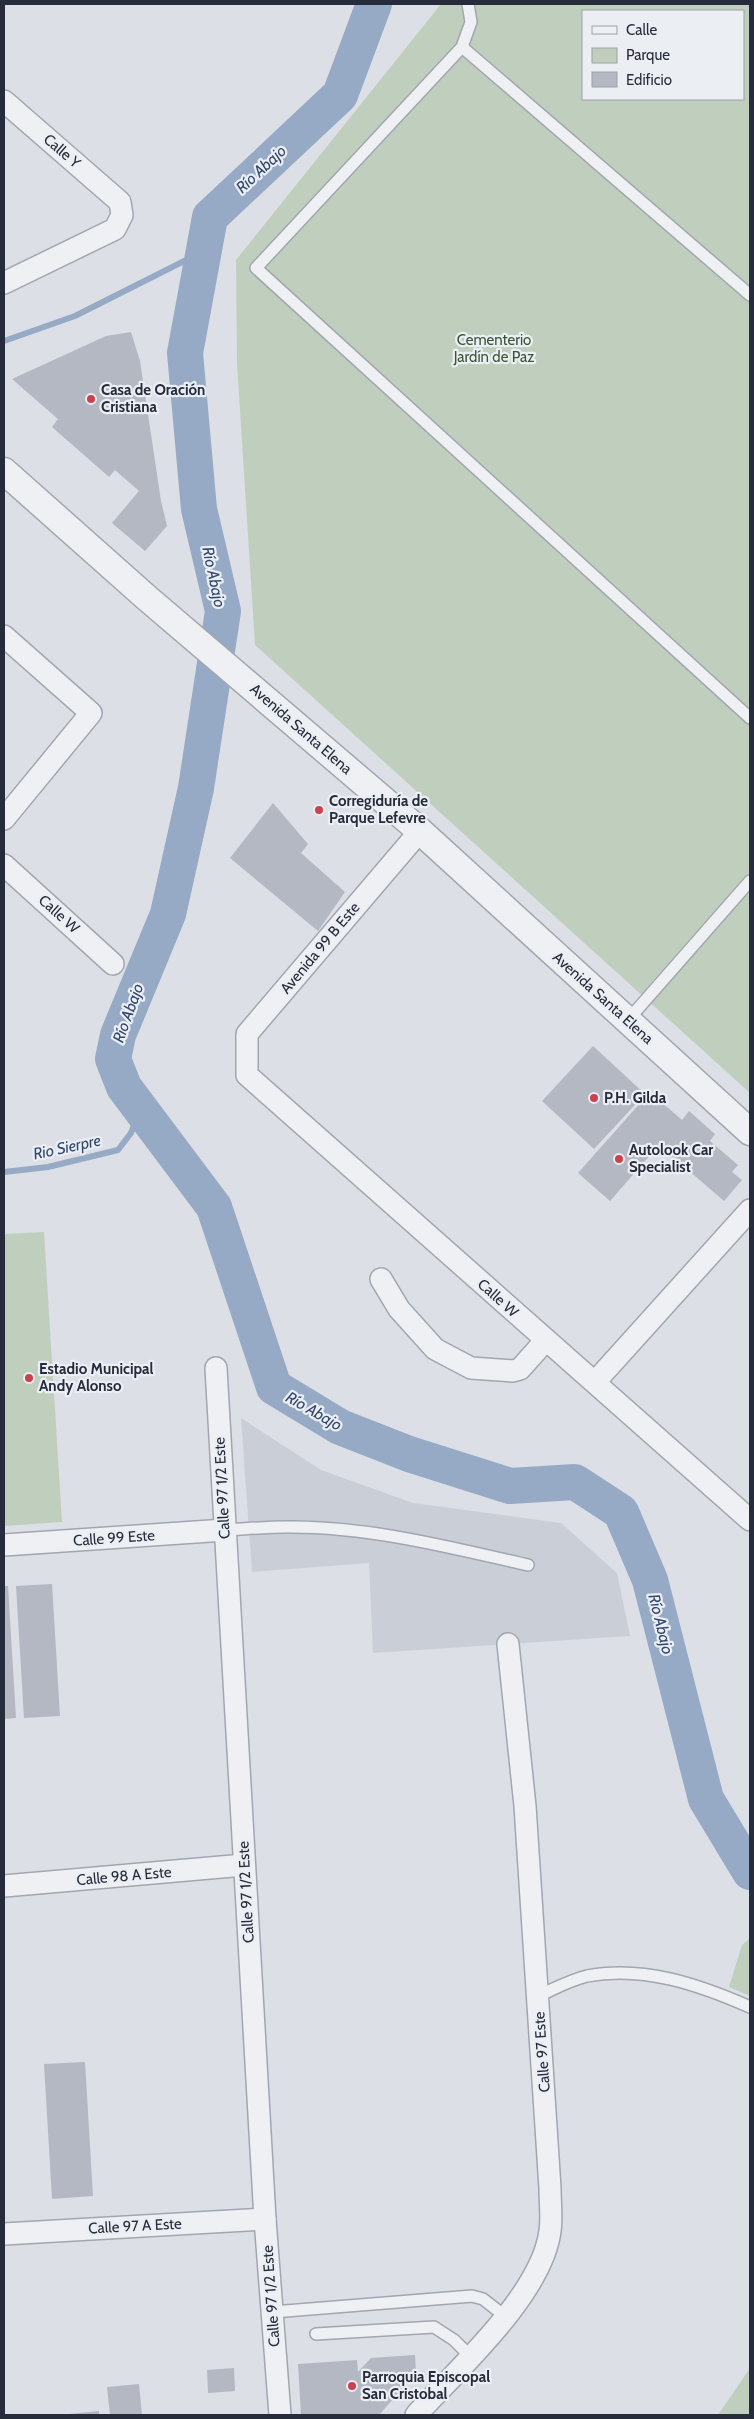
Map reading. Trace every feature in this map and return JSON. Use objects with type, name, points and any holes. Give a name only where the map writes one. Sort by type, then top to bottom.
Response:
[{"type":"street","name":"Calle Y","points":[[4,101],[120,202],[122,215],[115,229],[4,283]]},
{"type":"street","name":"Avenida Santa Elena","points":[[4,471],[147,598],[420,831],[750,1132]]},
{"type":"street","points":[[4,636],[91,713],[4,819]]},
{"type":"street","name":"Avenida 99 B Este","points":[[247,1075],[247,1034],[420,831]]},
{"type":"street","name":"Calle W","points":[[4,865],[113,964]]},
{"type":"street","name":"Calle W","points":[[247,1075],[750,1520]]},
{"type":"street","points":[[595,1382],[750,1210]]},
{"type":"street","points":[[381,1279],[399,1309],[435,1350],[471,1368],[513,1371],[520,1369],[546,1340]]},
{"type":"street","name":"Calle 97 1/2 Este","points":[[216,1368],[244,1866],[280,2415]]},
{"type":"street","name":"Calle 99 Este","points":[[4,1545],[225,1530]]},
{"type":"street","name":"Calle 97 Este","points":[[416,2415],[523,2296],[542,2258],[550,2232],[550,2188],[526,1806],[508,1644]]},
{"type":"street","name":"Calle 98 A Este","points":[[4,1886],[244,1866]]},
{"type":"street","name":"Calle 97 A Este","points":[[4,2234],[266,2219]]},
{"type":"lane","points":[[468,4],[471,22],[462,46],[256,268],[750,718]]},
{"type":"lane","points":[[462,46],[750,295]]},
{"type":"lane","points":[[628,1020],[750,881]]},
{"type":"lane","points":[[225,1530],[287,1527],[376,1535],[460,1549],[528,1565]]},
{"type":"lane","points":[[538,1996],[562,1984],[588,1976],[622,1974],[660,1977],[713,1991],[750,2007]]},
{"type":"lane","points":[[273,2312],[472,2296],[483,2299],[506,2317]]},
{"type":"lane","points":[[316,2334],[434,2327],[454,2340],[470,2356]]},
{"type":"shaded area","points":[[241,1418],[321,1470],[413,1503],[561,1523],[617,1573],[630,1636],[373,1653],[369,1563],[252,1572]]},
{"type":"green space","name":"Cementerio Jardín de Paz","points":[[441,4],[750,4],[750,1093],[255,645],[237,363],[236,260]]},
{"type":"green space","name":"Estadio Municipal Andy Alonso","points":[[44,1232],[62,1522],[4,1526],[4,1234]]},
{"type":"green space","points":[[750,1938],[750,1996],[729,1987],[742,1945]]},
{"type":"green space","points":[[750,2368],[750,2415],[718,2415]]},
{"type":"building","name":"Casa de Oración Cristiana","points":[[131,332],[140,361],[161,501],[167,526],[145,551],[112,523],[139,491],[115,470],[109,477],[52,427],[58,419],[12,379],[106,336]]},
{"type":"building","points":[[273,803],[308,844],[301,853],[345,892],[318,931],[230,858]]},
{"type":"building","name":"P.H. Gilda","points":[[593,1046],[645,1094],[594,1149],[542,1101]]},
{"type":"building","points":[[650,1092],[682,1120],[689,1111],[715,1134],[710,1141],[738,1165],[732,1172],[742,1180],[724,1201],[659,1145],[610,1201],[578,1173]]},
{"type":"building","points":[[52,1584],[60,1716],[24,1718],[16,1586]]},
{"type":"building","points":[[4,1586],[8,1586],[16,1718],[4,1719]]},
{"type":"building","points":[[85,2062],[93,2196],[52,2199],[44,2064]]},
{"type":"building","name":"Parroquia Episcopal San Cristobal","points":[[415,2355],[416,2373],[379,2415],[301,2415],[298,2364],[357,2360],[358,2372],[371,2358]]},
{"type":"building","points":[[234,2368],[235,2391],[208,2393],[207,2370]]},
{"type":"building","points":[[139,2384],[142,2415],[110,2415],[107,2387]]},
{"type":"building","points":[[99,2411],[99,2415],[69,2414]]},
{"type":"waterway","name":"Río Abajo","points":[[374,4],[340,95],[210,217],[185,353],[199,509],[223,611],[196,788],[168,914],[118,1035],[113,1059],[124,1087],[214,1207],[274,1387],[340,1427],[409,1454],[510,1486],[575,1482],[621,1512],[650,1580],[706,1799],[750,1872]]},
{"type":"waterway","points":[[4,341],[75,316],[204,251]]},
{"type":"waterway","name":"Rio Sierpre","points":[[4,1172],[48,1167],[118,1150],[131,1133],[140,1109]]},
{"type":"place","name":"Casa de Oración Cristiana","points":[[91,399]]},
{"type":"place","name":"Corregiduría de Parque Lefevre","points":[[319,810]]},
{"type":"place","name":"P.H. Gilda","points":[[594,1098]]},
{"type":"place","name":"Autolook Car Specialist","points":[[619,1159]]},
{"type":"place","name":"Estadio Municipal Andy Alonso","points":[[29,1378]]},
{"type":"place","name":"Parroquia Episcopal San Cristobal","points":[[352,2386]]}]
